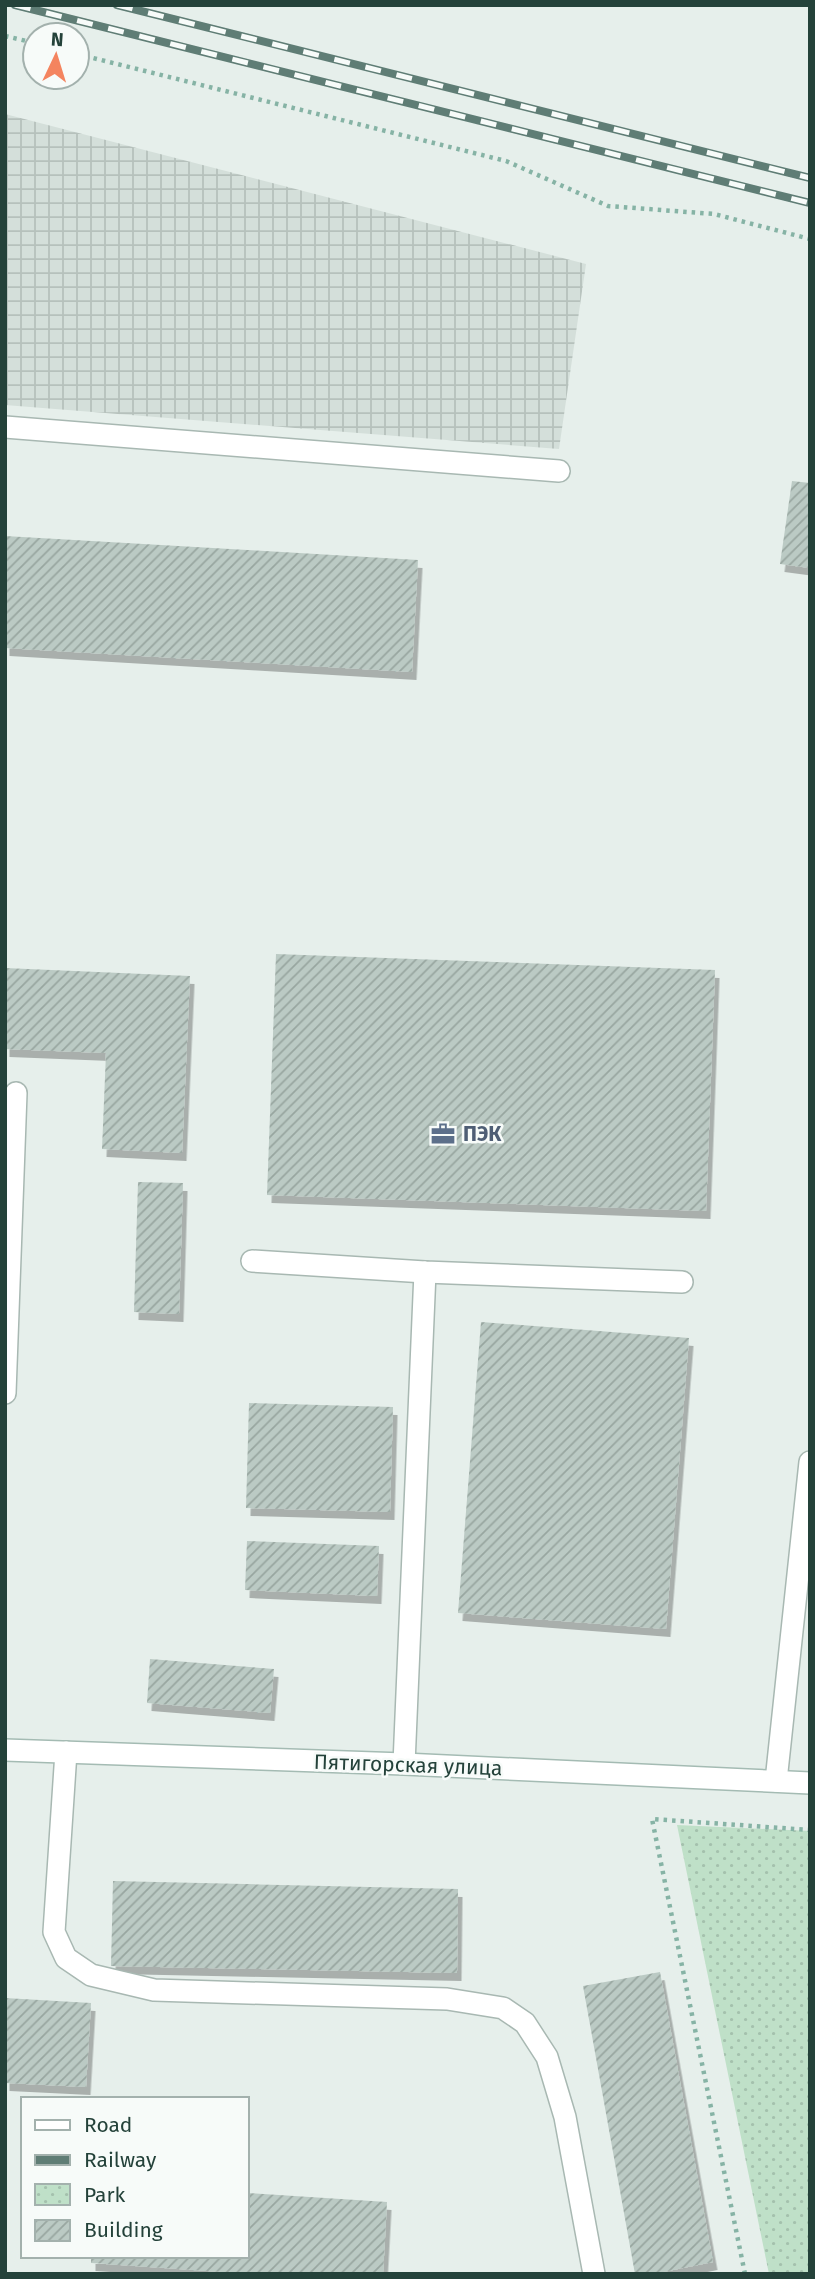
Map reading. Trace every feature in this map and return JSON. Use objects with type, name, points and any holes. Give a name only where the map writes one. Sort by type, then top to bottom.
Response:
[{"type":"main road","points":[[5,427],[559,471]]},
{"type":"main road","points":[[5,1393],[16,1093]]},
{"type":"main road","points":[[252,1261],[425,1272],[682,1282]]},
{"type":"main road","points":[[404,1764],[425,1272]]},
{"type":"main road","points":[[776,1781],[810,1462]]},
{"type":"main road","name":"Пятигорская улица","points":[[5,1750],[404,1764],[810,1783]]},
{"type":"main road","points":[[66,1752],[54,1932],[66,1958],[91,1975],[154,1990],[447,1999],[503,2008],[525,2023],[547,2057],[565,2117],[594,2274]]},
{"type":"path","points":[[91,57],[506,161],[608,206],[714,214],[810,239]]},
{"type":"path","points":[[745,2274],[652,1819],[810,1830]]},
{"type":"shaded area","points":[[5,114],[586,264],[559,449],[5,405]]},
{"type":"green space","points":[[677,1825],[810,1831],[810,2274],[769,2274]]},
{"type":"building","points":[[792,481],[810,483],[810,568],[780,564]]},
{"type":"building","points":[[5,536],[418,560],[412,672],[5,648]]},
{"type":"building","points":[[276,954],[715,970],[706,1211],[267,1195]]},
{"type":"building","points":[[5,968],[190,976],[182,1153],[102,1149],[106,1053],[5,1049]]},
{"type":"building","points":[[138,1182],[183,1183],[179,1314],[134,1312]]},
{"type":"building","points":[[481,1322],[689,1338],[666,1629],[458,1613]]},
{"type":"building","points":[[249,1403],[393,1407],[390,1512],[246,1508]]},
{"type":"building","points":[[247,1541],[379,1546],[377,1596],[245,1590]]},
{"type":"building","points":[[150,1659],[274,1669],[270,1713],[147,1703]]},
{"type":"building","points":[[113,1881],[458,1889],[457,1973],[111,1966]]},
{"type":"building","points":[[660,1972],[713,2262],[653,2274],[635,2274],[583,1986]]},
{"type":"building","points":[[5,1998],[91,2003],[86,2087],[5,2083]]},
{"type":"building","points":[[248,2193],[387,2202],[383,2274],[252,2274],[91,2263],[91,2258],[248,2258]]},
{"type":"railway","points":[[15,5],[810,203]]},
{"type":"railway","points":[[117,5],[810,178]]},
{"type":"place","name":"ПЭК","points":[[443,1134]]}]
